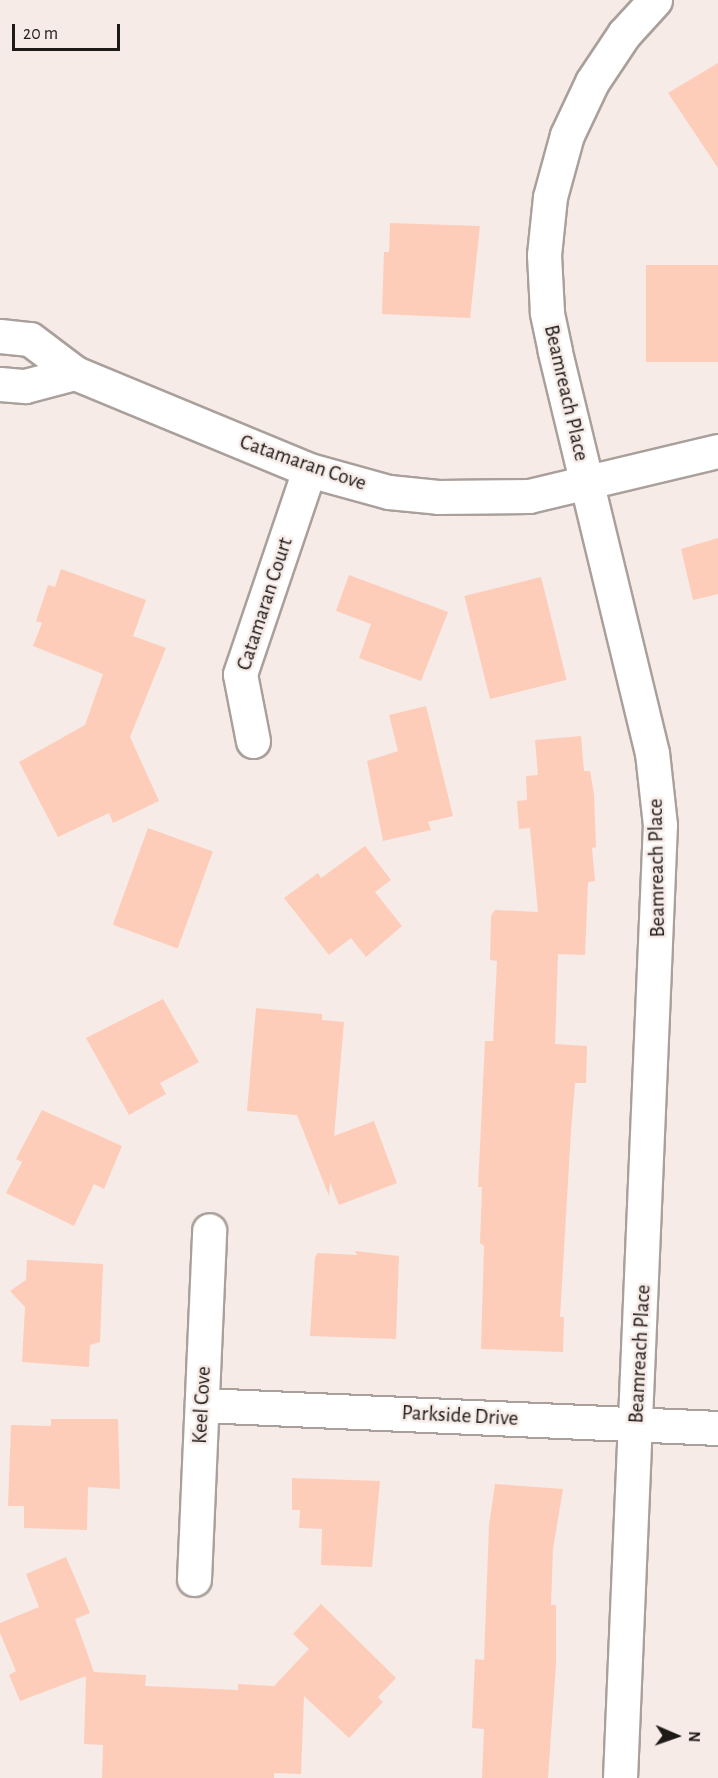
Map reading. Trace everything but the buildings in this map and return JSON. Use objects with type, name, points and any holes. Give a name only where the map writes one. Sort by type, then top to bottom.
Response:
[{"type":"street","name":"Beamreach Place","points":[[620,1778],[637,1424],[660,825],[652,753],[547,312],[544,255],[550,197],[567,135],[591,82],[624,34],[655,0]]},
{"type":"street","name":"Catamaran Cove","points":[[0,336],[30,339],[75,373],[309,470],[378,489],[438,497],[529,496],[718,451]]},
{"type":"street","points":[[0,384],[25,386],[75,373]]},
{"type":"street","name":"Catamaran Court","points":[[253,741],[240,674],[309,470]]},
{"type":"street","name":"Keel Cove","points":[[194,1579],[209,1230]]},
{"type":"street","name":"Parkside Drive","points":[[202,1405],[718,1428]]}]
